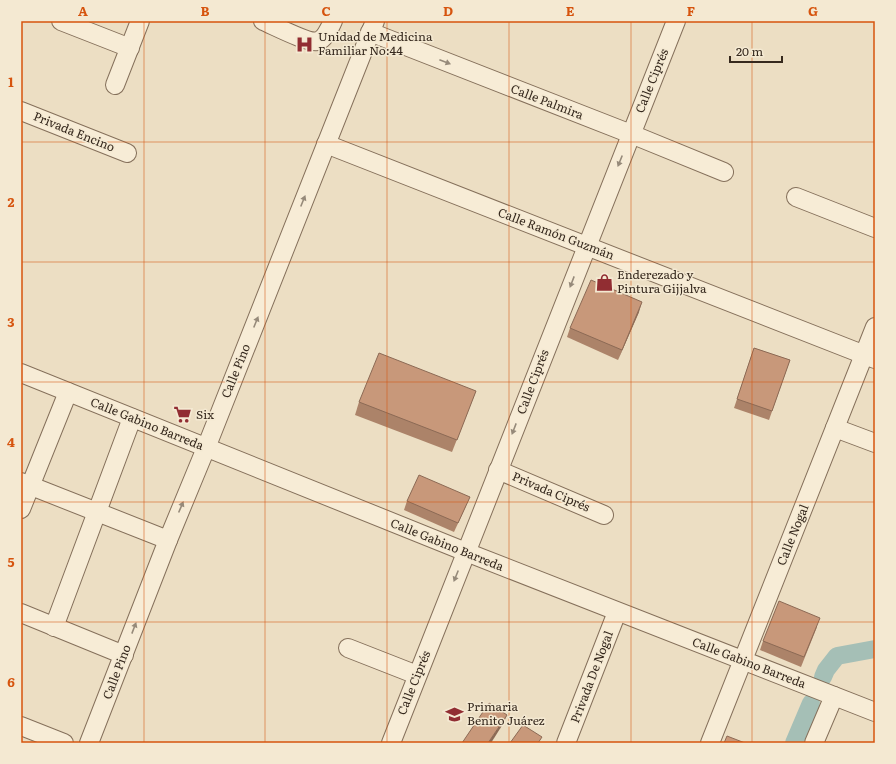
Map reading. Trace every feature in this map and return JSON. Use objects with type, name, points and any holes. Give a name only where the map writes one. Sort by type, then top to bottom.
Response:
[{"type":"street","points":[[61,21],[130,48]]},
{"type":"street","points":[[115,85],[140,21]]},
{"type":"street","points":[[263,21],[298,37],[318,41],[323,38],[333,21]]},
{"type":"street","name":"Calle Ciprés","points":[[391,743],[676,21]]},
{"type":"street","name":"Calle Palmira","points":[[372,27],[724,172]]},
{"type":"street","name":"Calle Pino","points":[[89,743],[372,27]]},
{"type":"street","name":"Privada Encino","points":[[21,111],[127,153]]},
{"type":"street","name":"Calle Ramón Guzmán","points":[[326,144],[870,357]]},
{"type":"street","points":[[796,197],[875,228]]},
{"type":"street","name":"Calle Nogal","points":[[710,743],[835,428],[870,357],[875,327]]},
{"type":"street","name":"Calle Gabino Barreda","points":[[21,373],[617,612],[875,712]]},
{"type":"street","points":[[21,509],[26,483],[68,392]]},
{"type":"street","points":[[54,627],[132,418]]},
{"type":"street","points":[[835,428],[875,443]]},
{"type":"street","name":"Privada Ciprés","points":[[498,470],[604,515]]},
{"type":"street","points":[[26,483],[168,540]]},
{"type":"street","name":"Privada De Nogal","points":[[566,743],[617,612]]},
{"type":"street","points":[[21,613],[124,655]]},
{"type":"street","points":[[348,648],[418,675]]},
{"type":"street","points":[[814,743],[834,696]]},
{"type":"street","points":[[21,726],[64,743]]},
{"type":"building","points":[[591,280],[642,302],[622,350],[570,328]]},
{"type":"building","points":[[754,348],[790,360],[772,411],[737,399]]},
{"type":"building","points":[[379,353],[476,391],[457,440],[359,402]]},
{"type":"building","points":[[419,475],[470,497],[458,523],[407,501]]},
{"type":"building","points":[[779,601],[820,618],[804,657],[763,641]]},
{"type":"building","points":[[489,703],[507,715],[488,743],[462,743]]},
{"type":"building","points":[[523,725],[542,737],[538,743],[510,743]]},
{"type":"building","points":[[727,736],[745,743],[724,743]]},
{"type":"waterway","points":[[823,677],[826,670],[837,656],[875,649]]},
{"type":"waterway","points":[[794,743],[811,703]]},
{"type":"place","name":"Unidad de Medicina Familiar No:44","points":[[305,44]]},
{"type":"place","name":"Enderezado y Pintura Gijjalva","points":[[604,282]]},
{"type":"place","name":"Six","points":[[183,415]]},
{"type":"place","name":"Primaria Benito Juárez","points":[[454,714]]}]
